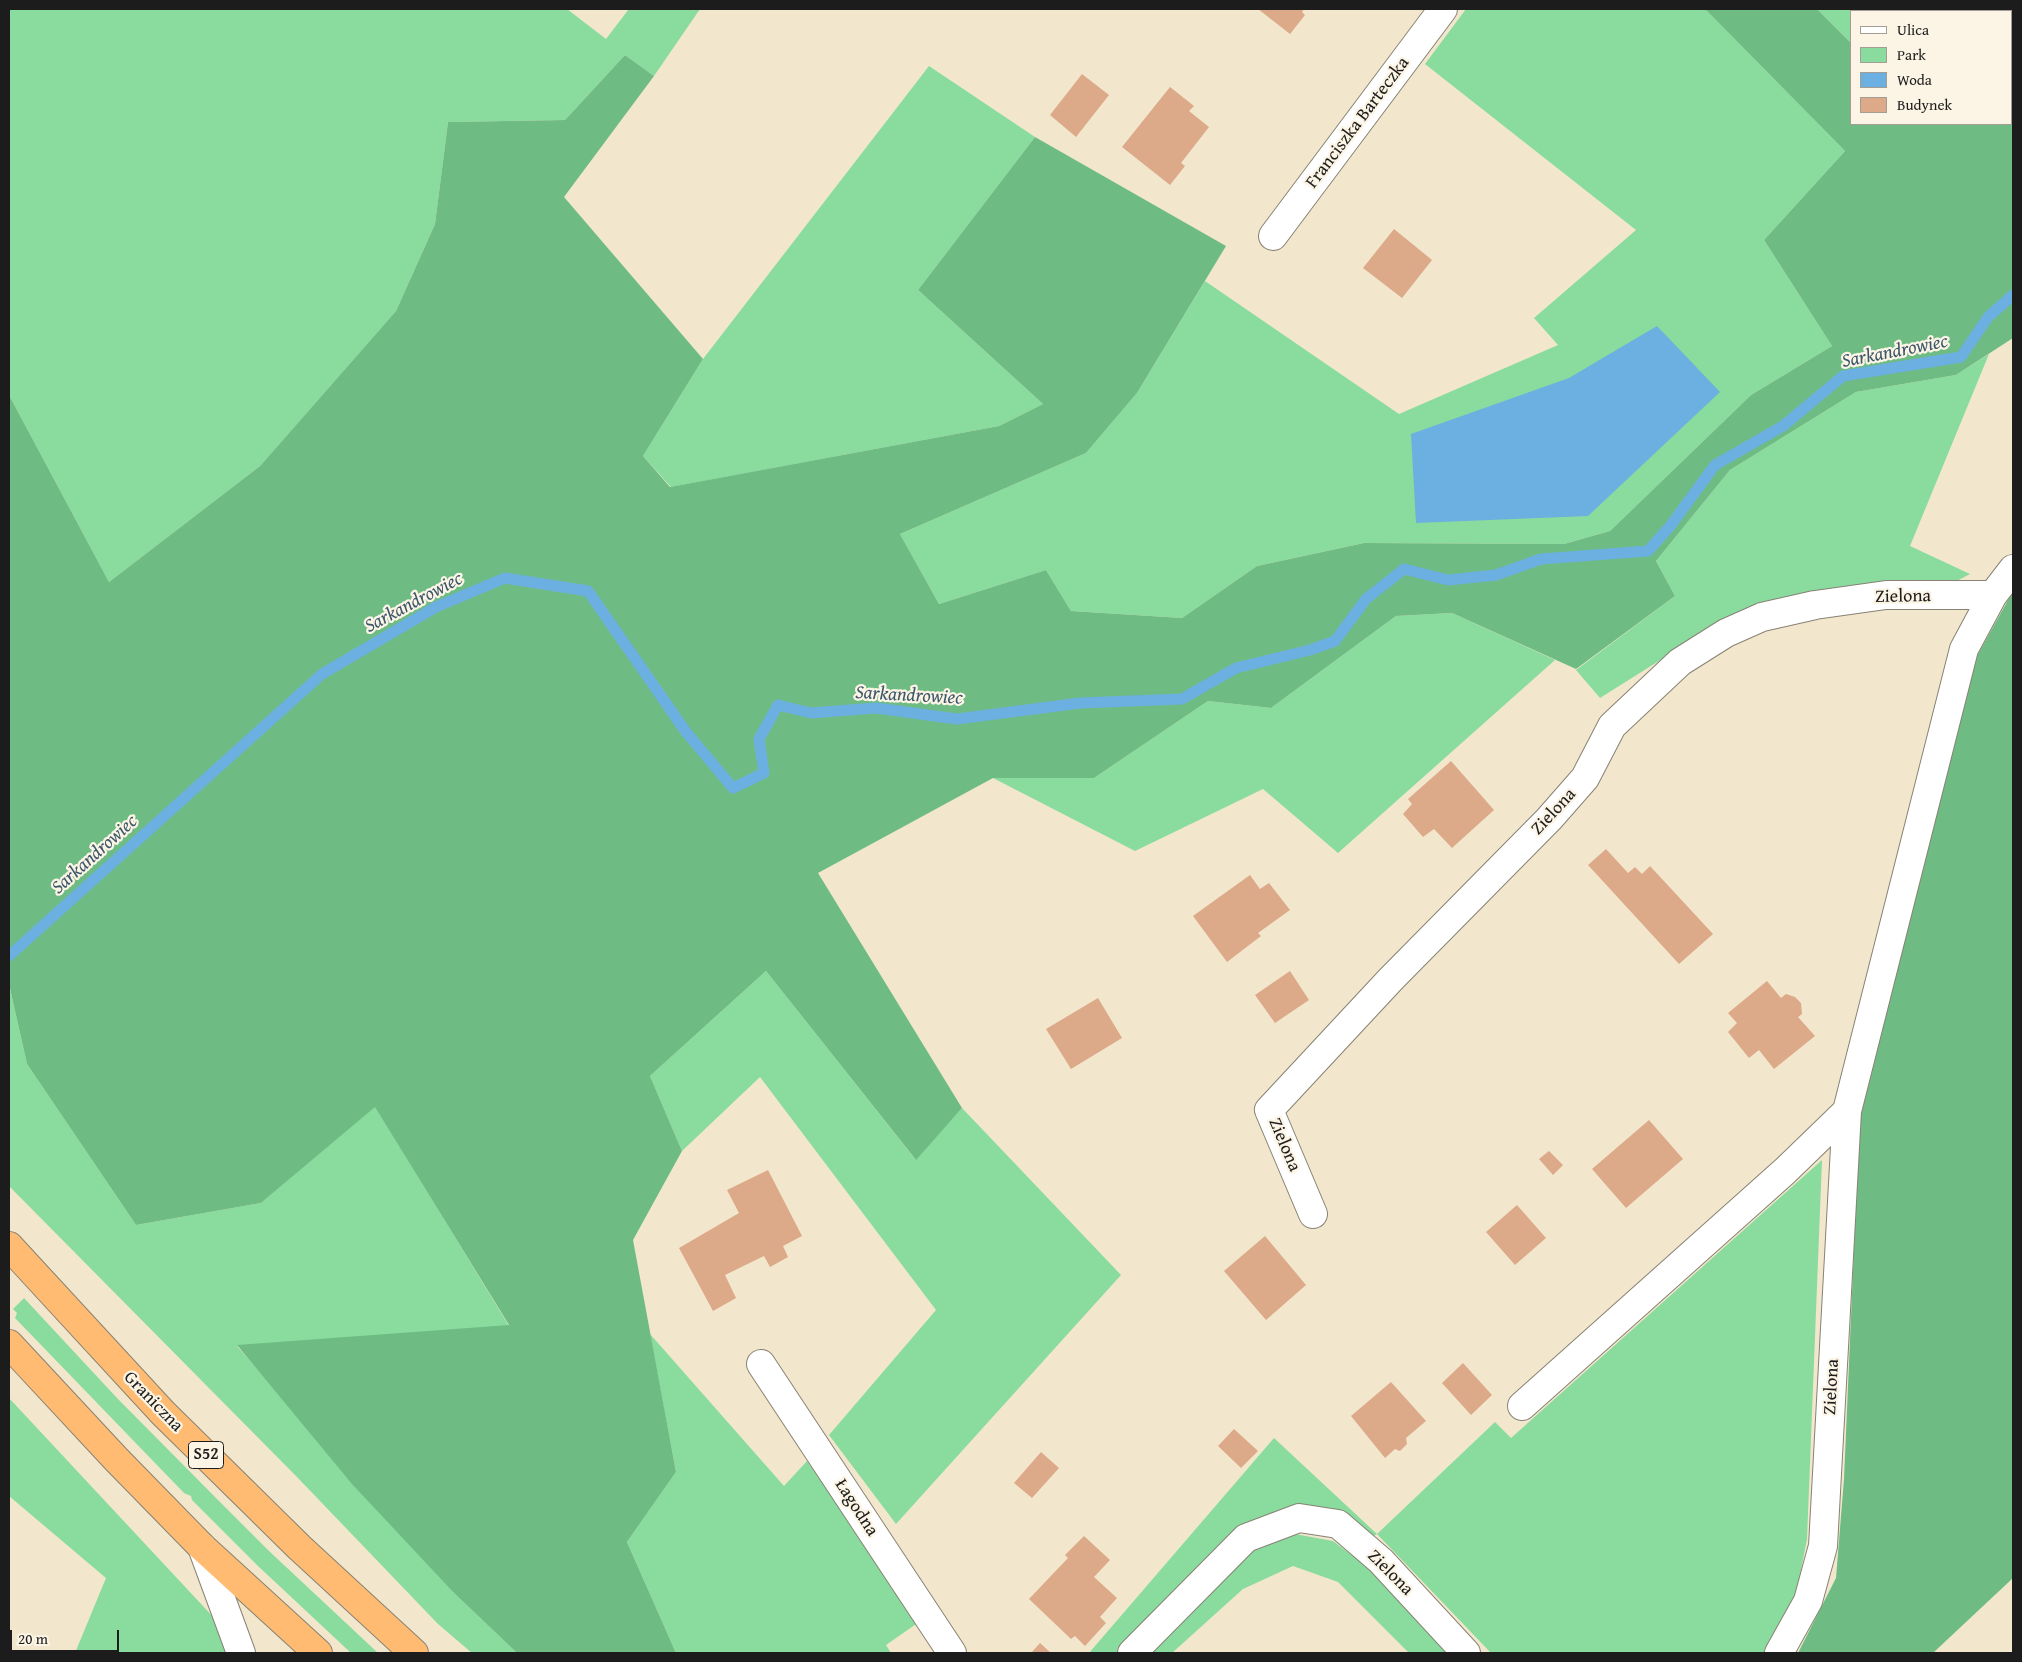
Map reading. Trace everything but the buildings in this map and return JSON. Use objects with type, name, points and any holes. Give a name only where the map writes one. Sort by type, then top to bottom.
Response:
[{"type":"highway","name":"Graniczna","points":[[9,1246],[163,1413],[298,1547],[414,1653]]},
{"type":"highway","points":[[9,1344],[116,1459],[202,1547],[318,1653]]},
{"type":"street","name":"Franciszka Barteczka","points":[[1273,236],[1443,9]]},
{"type":"street","name":"Zielona","points":[[1779,1653],[1808,1601],[1823,1546],[1847,1111],[1964,649],[1993,595],[2013,569]]},
{"type":"street","name":"Zielona","points":[[1313,1214],[1269,1110],[1391,979],[1549,819],[1585,778],[1612,726],[1680,662],[1726,633],[1762,616],[1815,604],[1886,595],[1993,595]]},
{"type":"street","points":[[1522,1406],[1785,1171],[1847,1111]]},
{"type":"street","name":"Łagodna","points":[[761,1364],[952,1653]]},
{"type":"street","name":"Zielona","points":[[1132,1653],[1246,1538],[1299,1518],[1338,1524],[1381,1561],[1466,1653]]},
{"type":"street","points":[[202,1547],[241,1653]]},
{"type":"green space","points":[[9,9],[567,9],[606,39],[629,9],[700,9],[654,76],[625,55],[565,120],[448,122],[435,224],[396,311],[260,466],[109,582],[9,395]]},
{"type":"green space","points":[[1466,9],[1705,9],[1845,151],[1764,240],[1832,346],[1751,395],[1610,531],[1564,544],[1364,543],[1257,566],[1182,618],[1071,611],[1046,570],[939,604],[900,534],[1086,453],[1137,393],[1205,281],[1399,414],[1558,345],[1534,318],[1636,230],[1425,64]]},
{"type":"green space","points":[[1705,9],[1817,9],[1850,42],[1850,125],[2012,125],[2013,50],[2013,338],[1956,375],[1856,392],[1730,470],[1656,561],[1675,596],[1576,669],[1452,613],[1396,616],[1271,708],[1208,701],[1094,778],[993,778],[818,873],[962,1108],[916,1160],[766,971],[650,1076],[682,1151],[633,1240],[676,1472],[627,1542],[676,1653],[517,1653],[455,1594],[352,1484],[237,1345],[509,1325],[375,1107],[261,1203],[136,1225],[27,1064],[9,984],[9,395],[109,582],[260,466],[396,311],[435,224],[448,122],[565,120],[625,55],[654,76],[564,197],[703,359],[643,456],[670,487],[999,426],[1043,404],[918,290],[1035,137],[1226,246],[1137,393],[1086,453],[900,534],[939,604],[1046,570],[1071,611],[1182,618],[1257,566],[1364,543],[1564,544],[1610,531],[1751,395],[1832,346],[1764,240],[1845,151]]},
{"type":"green space","points":[[1817,9],[2013,9],[2012,50],[2012,10],[1850,10],[1850,42]]},
{"type":"green space","points":[[929,66],[1035,137],[918,290],[1043,404],[999,426],[671,487],[643,456],[703,359]]},
{"type":"green space","points":[[1989,354],[1910,546],[1970,574],[1951,584],[1732,615],[1600,698],[1576,670],[1675,596],[1656,561],[1730,470],[1856,392],[1956,375]]},
{"type":"green space","points":[[2013,591],[2013,1578],[1933,1653],[1798,1653],[1836,1578],[1844,1479],[1860,1108],[1977,656]]},
{"type":"green space","points":[[1452,613],[1555,660],[1338,853],[1263,789],[1135,851],[993,778],[1094,778],[1208,701],[1271,708],[1396,616]]},
{"type":"green space","points":[[766,971],[915,1159],[962,1108],[1121,1275],[896,1524],[829,1435],[936,1310],[760,1077],[682,1151],[650,1076]]},
{"type":"green space","points":[[9,984],[27,1064],[136,1225],[261,1203],[375,1106],[509,1326],[237,1346],[455,1594],[517,1653],[472,1653],[438,1624],[296,1476],[9,1186]]},
{"type":"green space","points":[[1822,1160],[1807,1539],[1794,1606],[1768,1653],[1491,1653],[1377,1534],[1495,1422],[1511,1438]]},
{"type":"green space","points":[[24,1298],[117,1398],[215,1497],[269,1551],[378,1653],[351,1653],[258,1566],[192,1500],[191,1496],[184,1493],[15,1318],[17,1313],[13,1309]]},
{"type":"green space","points":[[650,1334],[784,1486],[807,1461],[919,1622],[886,1645],[891,1653],[676,1653],[627,1542],[676,1472]]},
{"type":"green space","points":[[9,1398],[216,1620],[226,1653],[75,1653],[106,1578],[9,1496]]},
{"type":"green space","points":[[1274,1438],[1377,1534],[1369,1539],[1320,1511],[1234,1535],[1118,1653],[1089,1653]]},
{"type":"green space","points":[[1295,1534],[1333,1541],[1378,1575],[1452,1653],[1409,1653],[1338,1582],[1293,1566],[1243,1589],[1172,1653],[1144,1653],[1248,1553]]},
{"type":"water","points":[[1657,326],[1720,392],[1588,516],[1416,523],[1411,434],[1569,378]]},
{"type":"waterway","name":"Sarkandrowiec","points":[[9,956],[322,674],[436,607],[505,578],[588,591],[686,732],[733,788],[764,773],[759,739],[778,705],[811,713],[876,708],[957,719],[1080,703],[1182,699],[1236,668],[1310,650],[1335,641],[1366,599],[1404,569],[1448,580],[1496,575],[1541,559],[1648,551],[1671,525],[1715,465],[1783,426],[1843,376],[1961,357],[1988,317],[2013,295]]}]
